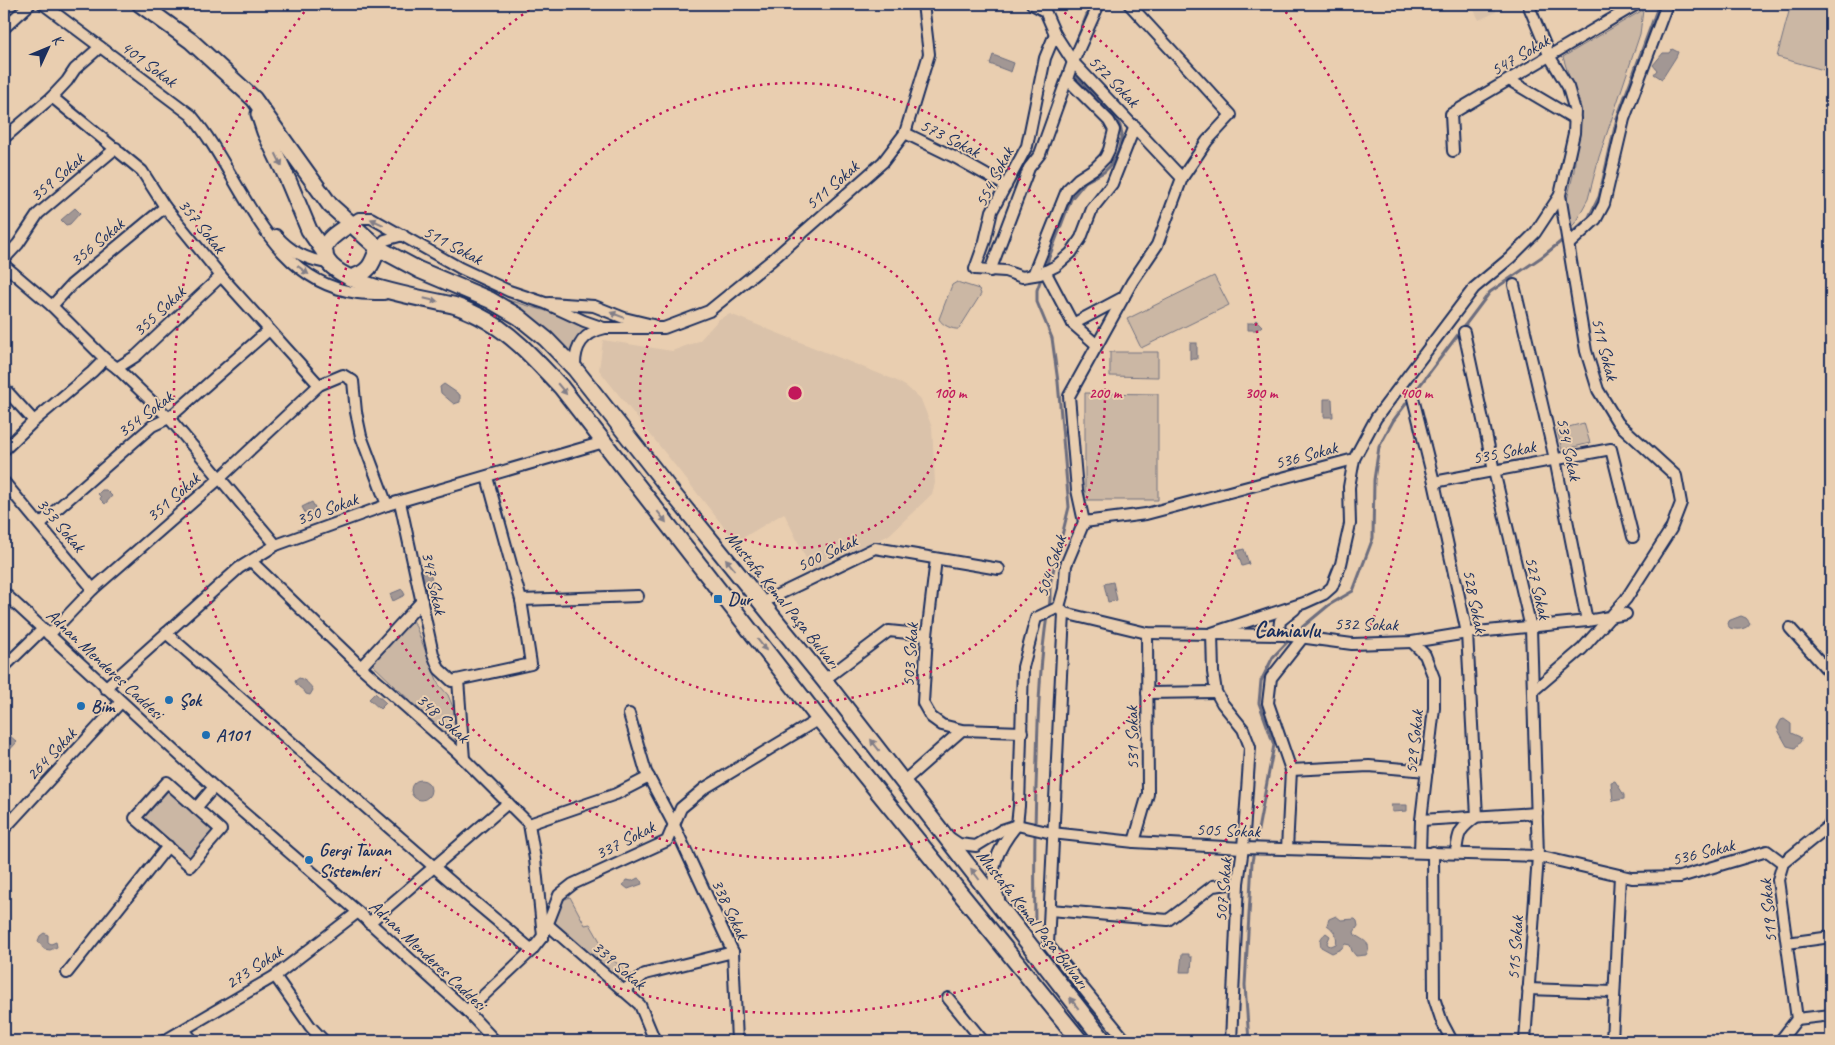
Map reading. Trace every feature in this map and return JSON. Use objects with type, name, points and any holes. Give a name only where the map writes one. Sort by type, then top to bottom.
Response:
[{"type":"highway","points":[[140,4],[191,41],[254,99],[330,205],[378,248],[372,265],[361,275],[350,278]]},
{"type":"highway","points":[[254,99],[265,132],[309,230],[327,258],[340,273],[369,286],[457,306],[488,320],[519,342],[561,388],[819,719],[1080,1041]]},
{"type":"highway","points":[[327,258],[325,246],[335,234],[350,224]]},
{"type":"highway","name":"Mustafa Kemal Paşa Bulvarı","points":[[378,248],[419,270],[490,300],[519,317],[546,339],[575,369],[904,781],[1104,1041]]},
{"type":"highway","points":[[1049,1004],[1075,1041]]},
{"type":"street","points":[[4,28],[30,4]]},
{"type":"street","name":"401 Sokak","points":[[43,4],[191,115],[206,133],[223,162]]},
{"type":"street","name":"511 Sokak","points":[[575,369],[574,356],[578,346],[583,339],[598,330],[606,328],[664,328],[709,311],[772,260],[883,162],[905,133],[929,54],[923,4]]},
{"type":"street","name":"572 Sokak","points":[[1032,4],[1046,7],[1055,34],[1074,62],[1182,178]]},
{"type":"street","points":[[1099,4],[1067,79],[1040,154],[1029,168],[990,271],[1005,271],[1022,277],[1033,275],[1056,266],[1071,253],[1081,238],[1092,209],[1112,184],[1135,126]]},
{"type":"street","points":[[1045,271],[1073,324],[1097,345],[1124,297],[1157,245],[1182,178],[1207,141],[1231,115],[1129,4]]},
{"type":"street","name":"511 Sokak","points":[[1528,4],[1550,57],[1568,87],[1575,111],[1574,132],[1560,195],[1586,351],[1598,390],[1618,423],[1676,476],[1681,503],[1671,529],[1626,599],[1582,649],[1534,690]]},
{"type":"street","name":"547 Sokak","points":[[1453,151],[1451,114],[1637,4]]},
{"type":"street","points":[[1568,239],[1596,220],[1604,204],[1624,119],[1667,4]]},
{"type":"street","name":"554 Sokak","points":[[990,271],[975,269],[985,241],[992,211],[1027,146],[1045,58],[1055,34]]},
{"type":"street","points":[[4,138],[52,97],[67,82],[75,68],[100,46]]},
{"type":"street","points":[[1033,275],[1066,190],[1105,158],[1114,130],[1109,120],[1067,79]]},
{"type":"street","points":[[1509,80],[1575,119]]},
{"type":"street","name":"357 Sokak","points":[[52,97],[142,171],[165,207],[221,276],[319,385]]},
{"type":"street","name":"573 Sokak","points":[[905,133],[956,158],[1006,186]]},
{"type":"street","name":"359 Sokak","points":[[4,261],[38,214],[116,148]]},
{"type":"street","points":[[223,162],[284,244],[294,252],[313,261],[327,258]]},
{"type":"street","points":[[223,162],[279,250],[304,272],[329,285],[357,293],[405,295]]},
{"type":"street","name":"536 Sokak","points":[[1084,522],[1146,514],[1354,459],[1376,418],[1474,288],[1536,233],[1560,195]]},
{"type":"street","name":"356 Sokak","points":[[52,306],[71,285],[165,207]]},
{"type":"street","name":"511 Sokak","points":[[350,224],[359,218],[371,218],[476,276],[509,291],[545,303],[584,322],[606,328]]},
{"type":"street","name":"511 Sokak","points":[[378,248],[385,240],[403,236]]},
{"type":"street","points":[[4,261],[169,418],[276,545]]},
{"type":"street","name":"355 Sokak","points":[[117,368],[136,356],[221,276]]},
{"type":"street","points":[[329,285],[340,284],[350,278]]},
{"type":"street","name":"534 Sokak","points":[[1514,286],[1555,459],[1587,621]]},
{"type":"street","points":[[1073,324],[1124,297]]},
{"type":"street","name":"511 Sokak","points":[[545,303],[594,306],[624,318],[664,328]]},
{"type":"street","name":"354 Sokak","points":[[40,524],[152,426],[169,418],[269,330]]},
{"type":"street","name":"527 Sokak","points":[[1464,332],[1531,628],[1538,856]]},
{"type":"street","name":"504 Sokak","points":[[1017,826],[1024,667],[1036,618],[1061,610],[1066,565],[1084,522],[1077,490],[1068,396],[1097,345]]},
{"type":"street","points":[[4,450],[105,359]]},
{"type":"street","points":[[319,385],[343,375],[353,381],[361,436],[387,505]]},
{"type":"street","name":"351 Sokak","points":[[4,667],[219,479],[319,385]]},
{"type":"street","points":[[4,388],[34,421]]},
{"type":"street","name":"528 Sokak","points":[[1413,398],[1434,482],[1467,633],[1477,816]]},
{"type":"street","name":"350 Sokak","points":[[105,688],[239,568],[276,545],[387,505],[604,442]]},
{"type":"street","name":"535 Sokak","points":[[1434,482],[1611,449],[1633,537]]},
{"type":"street","points":[[1212,633],[1304,603],[1324,594],[1332,588],[1341,564],[1350,524],[1349,487],[1354,459]]},
{"type":"street","points":[[464,759],[458,680],[531,664],[521,600],[487,477]]},
{"type":"street","name":"353 Sokak","points":[[4,482],[93,589]]},
{"type":"street","name":"347 Sokak","points":[[400,502],[433,654],[439,669],[452,681],[458,680]]},
{"type":"street","name":"500 Sokak","points":[[761,603],[875,548],[999,569]]},
{"type":"street","name":"503 Sokak","points":[[936,559],[927,635],[923,703],[931,717],[942,725],[962,730],[1022,732]]},
{"type":"street","name":"348 Sokak","points":[[251,561],[361,667],[464,759],[529,824]]},
{"type":"street","name":"Adnan Menderes Caddesi","points":[[4,593],[214,787],[358,912],[467,1011],[495,1041]]},
{"type":"street","points":[[521,600],[638,596]]},
{"type":"street","points":[[361,667],[422,601]]},
{"type":"street","points":[[1284,635],[1278,629],[1280,621],[1304,603]]},
{"type":"street","points":[[1061,610],[1048,945],[1126,1041]]},
{"type":"street","name":"532 Sokak","points":[[1061,610],[1147,633],[1304,636],[1352,644],[1412,642],[1467,633],[1587,621],[1626,614]]},
{"type":"street","points":[[1790,628],[1831,674]]},
{"type":"street","points":[[824,680],[889,631],[927,635]]},
{"type":"street","points":[[166,633],[435,868],[532,950]]},
{"type":"street","name":"531 Sokak","points":[[1134,842],[1148,794],[1147,633]]},
{"type":"street","name":"507 Sokak","points":[[1212,633],[1213,672],[1216,692],[1222,704],[1243,729],[1250,747],[1243,848],[1238,883],[1231,1041]]},
{"type":"street","points":[[1287,849],[1291,770],[1268,703],[1271,678],[1304,636]]},
{"type":"street","name":"529 Sokak","points":[[1412,642],[1425,655],[1434,678],[1434,708],[1421,820],[1420,852]]},
{"type":"street","points":[[1148,693],[1216,692]]},
{"type":"street","name":"264 Sokak","points":[[4,829],[121,702]]},
{"type":"street","name":"338 Sokak","points":[[629,714],[649,777],[674,825],[732,952],[737,1041]]},
{"type":"street","name":"337 Sokak","points":[[467,1011],[532,950],[543,936],[559,895],[573,884],[666,841],[681,808],[705,788],[819,719]]},
{"type":"street","points":[[904,781],[962,730]]},
{"type":"street","points":[[1291,770],[1369,766],[1427,770]]},
{"type":"street","points":[[543,936],[535,859],[529,824],[616,794],[649,777]]},
{"type":"street","points":[[166,782],[196,808],[221,830],[190,866],[135,818],[166,782]]},
{"type":"street","points":[[196,808],[214,787]]},
{"type":"street","points":[[370,923],[508,803]]},
{"type":"street","points":[[1421,820],[1537,813]]},
{"type":"street","points":[[1456,853],[1458,835],[1477,816]]},
{"type":"street","name":"519 Sokak","points":[[1797,1019],[1778,880],[1783,862],[1831,824]]},
{"type":"street","points":[[945,835],[959,844],[976,846],[1002,830],[1017,826]]},
{"type":"street","points":[[1005,914],[995,892],[993,870],[995,860],[1006,838],[1017,826]]},
{"type":"street","name":"505 Sokak","points":[[1017,826],[1052,833],[1134,842],[1243,848],[1538,856]]},
{"type":"street","points":[[67,973],[168,846]]},
{"type":"street","name":"536 Sokak","points":[[1538,856],[1632,878],[1680,877],[1767,851],[1783,862]]},
{"type":"street","points":[[1433,852],[1434,998],[1442,1022],[1452,1041]]},
{"type":"street","name":"515 Sokak","points":[[1525,1041],[1538,856]]},
{"type":"street","points":[[1612,1041],[1620,875]]},
{"type":"street","points":[[1050,910],[1168,920],[1213,886],[1238,883]]},
{"type":"street","name":"273 Sokak","points":[[164,1041],[274,976],[358,912]]},
{"type":"street","name":"339 Sokak","points":[[547,924],[640,1005],[655,1041]]},
{"type":"street","points":[[1787,943],[1831,937]]},
{"type":"street","points":[[623,991],[645,974],[732,952]]},
{"type":"street","points":[[274,976],[310,1026],[324,1041]]},
{"type":"street","points":[[1528,989],[1614,992]]},
{"type":"street","points":[[948,998],[983,1041]]},
{"type":"street","points":[[1780,1041],[1797,1019],[1831,1016]]},
{"type":"street","points":[[184,1030],[193,1041]]},
{"type":"shaded area","points":[[1471,4],[1496,4],[1496,12],[1479,20]]},
{"type":"shaded area","points":[[1791,4],[1831,4],[1831,72],[1777,57]]},
{"type":"shaded area","points":[[1643,10],[1640,34],[1599,157],[1588,199],[1575,223],[1565,234],[1563,216],[1574,171],[1580,112],[1563,57]]},
{"type":"shaded area","points":[[1672,49],[1678,52],[1662,79],[1654,74],[1657,70],[1653,65],[1663,53],[1669,53]]},
{"type":"shaded area","points":[[993,55],[1014,63],[1011,72],[990,64]]},
{"type":"shaded area","points":[[75,208],[80,213],[70,224],[66,225],[61,220]]},
{"type":"shaded area","points":[[1214,276],[1229,305],[1141,348],[1127,319]]},
{"type":"shaded area","points":[[957,282],[979,289],[981,294],[959,329],[945,325],[939,319],[952,285]]},
{"type":"shaded area","points":[[508,300],[594,327],[575,341],[571,355],[541,325]]},
{"type":"shaded area","points":[[730,314],[895,380],[907,387],[921,400],[932,427],[935,483],[932,494],[889,535],[812,571],[784,513],[736,542],[599,370],[603,340],[672,351],[699,341],[719,319]]},
{"type":"shaded area","points":[[1256,320],[1262,326],[1257,330],[1248,330],[1248,323],[1253,323]]},
{"type":"shaded area","points":[[1190,343],[1197,343],[1197,359],[1190,359]]},
{"type":"shaded area","points":[[1110,352],[1158,352],[1158,377],[1110,376]]},
{"type":"shaded area","points":[[444,384],[460,395],[460,402],[454,404],[441,393],[440,387]]},
{"type":"shaded area","points":[[1085,393],[1158,394],[1158,500],[1085,500]]},
{"type":"shaded area","points":[[1324,399],[1332,399],[1333,417],[1324,417]]},
{"type":"shaded area","points":[[1584,423],[1590,443],[1562,450],[1557,430]]},
{"type":"shaded area","points":[[102,490],[106,490],[112,496],[105,504],[98,494]]},
{"type":"shaded area","points":[[312,502],[318,513],[308,518],[302,507]]},
{"type":"shaded area","points":[[1244,549],[1249,564],[1242,566],[1237,551]]},
{"type":"shaded area","points":[[430,570],[433,586],[424,587],[422,572]]},
{"type":"shaded area","points":[[1113,582],[1117,600],[1108,602],[1104,584]]},
{"type":"shaded area","points":[[402,589],[405,595],[393,601],[390,594]]},
{"type":"shaded area","points":[[1741,616],[1746,618],[1750,623],[1749,625],[1741,629],[1730,628],[1727,624],[1728,621]]},
{"type":"shaded area","points":[[412,617],[439,685],[448,695],[455,712],[459,730],[453,742],[371,663]]},
{"type":"shaded area","points":[[299,678],[312,688],[313,690],[310,695],[306,694],[296,683],[295,681]]},
{"type":"shaded area","points":[[375,693],[386,703],[380,709],[369,699]]},
{"type":"shaded area","points":[[1784,719],[1791,724],[1791,733],[1800,737],[1801,741],[1795,748],[1787,746],[1777,728],[1781,720]]},
{"type":"shaded area","points":[[9,735],[17,742],[5,755],[4,741]]},
{"type":"shaded area","points":[[421,780],[428,783],[431,790],[428,797],[421,800],[414,797],[411,790],[414,783]]},
{"type":"shaded area","points":[[1615,781],[1624,795],[1624,799],[1613,801],[1611,782]]},
{"type":"shaded area","points":[[166,786],[219,831],[191,864],[138,819]]},
{"type":"shaded area","points":[[1391,805],[1407,805],[1407,811],[1392,812]]},
{"type":"shaded area","points":[[638,878],[642,884],[628,889],[623,885],[626,880],[632,881]]},
{"type":"shaded area","points":[[570,897],[585,925],[590,924],[609,957],[636,978],[623,989],[556,927],[553,914],[561,901]]},
{"type":"shaded area","points":[[1336,916],[1341,920],[1355,919],[1357,921],[1358,926],[1354,932],[1355,935],[1368,945],[1369,948],[1366,955],[1356,956],[1350,945],[1345,944],[1341,949],[1332,953],[1321,947],[1321,939],[1326,933],[1330,936],[1328,945],[1336,944],[1335,933],[1327,925],[1329,919]]},
{"type":"shaded area","points":[[44,933],[48,935],[48,942],[51,944],[56,942],[57,947],[50,950],[44,949],[38,941]]},
{"type":"shaded area","points":[[1182,954],[1189,954],[1189,957],[1192,957],[1191,972],[1180,972]]},
{"type":"waterway","points":[[1073,55],[1073,50],[1091,4]]},
{"type":"waterway","points":[[1569,235],[1589,217],[1599,197],[1617,118],[1659,4]]},
{"type":"waterway","points":[[1045,268],[1071,199],[1085,182],[1104,172],[1110,166],[1118,152],[1122,135],[1115,117],[1075,76],[1074,68]]},
{"type":"waterway","points":[[1294,634],[1329,605],[1353,591],[1373,538],[1374,480],[1379,447],[1393,421],[1490,292],[1543,256],[1564,239]]},
{"type":"waterway","points":[[1042,276],[1037,290],[1037,302],[1052,338],[1058,382],[1069,507],[1050,584],[1049,610]]},
{"type":"waterway","points":[[1035,921],[1038,722],[1041,668],[1047,616]]},
{"type":"waterway","points":[[1249,1041],[1245,985],[1252,862],[1274,745],[1259,703],[1261,681],[1273,657],[1290,639]]},
{"type":"place","name":"Dur","points":[[718,599]]},
{"type":"place","name":"Şok","points":[[169,700]]},
{"type":"place","name":"Bim","points":[[81,706]]},
{"type":"place","name":"A101","points":[[206,735]]},
{"type":"place","name":"Gergi Tavan Sistemleri","points":[[309,860]]},
{"type":"district","name":"Camiavlu","points":[[1287,630]]}]
